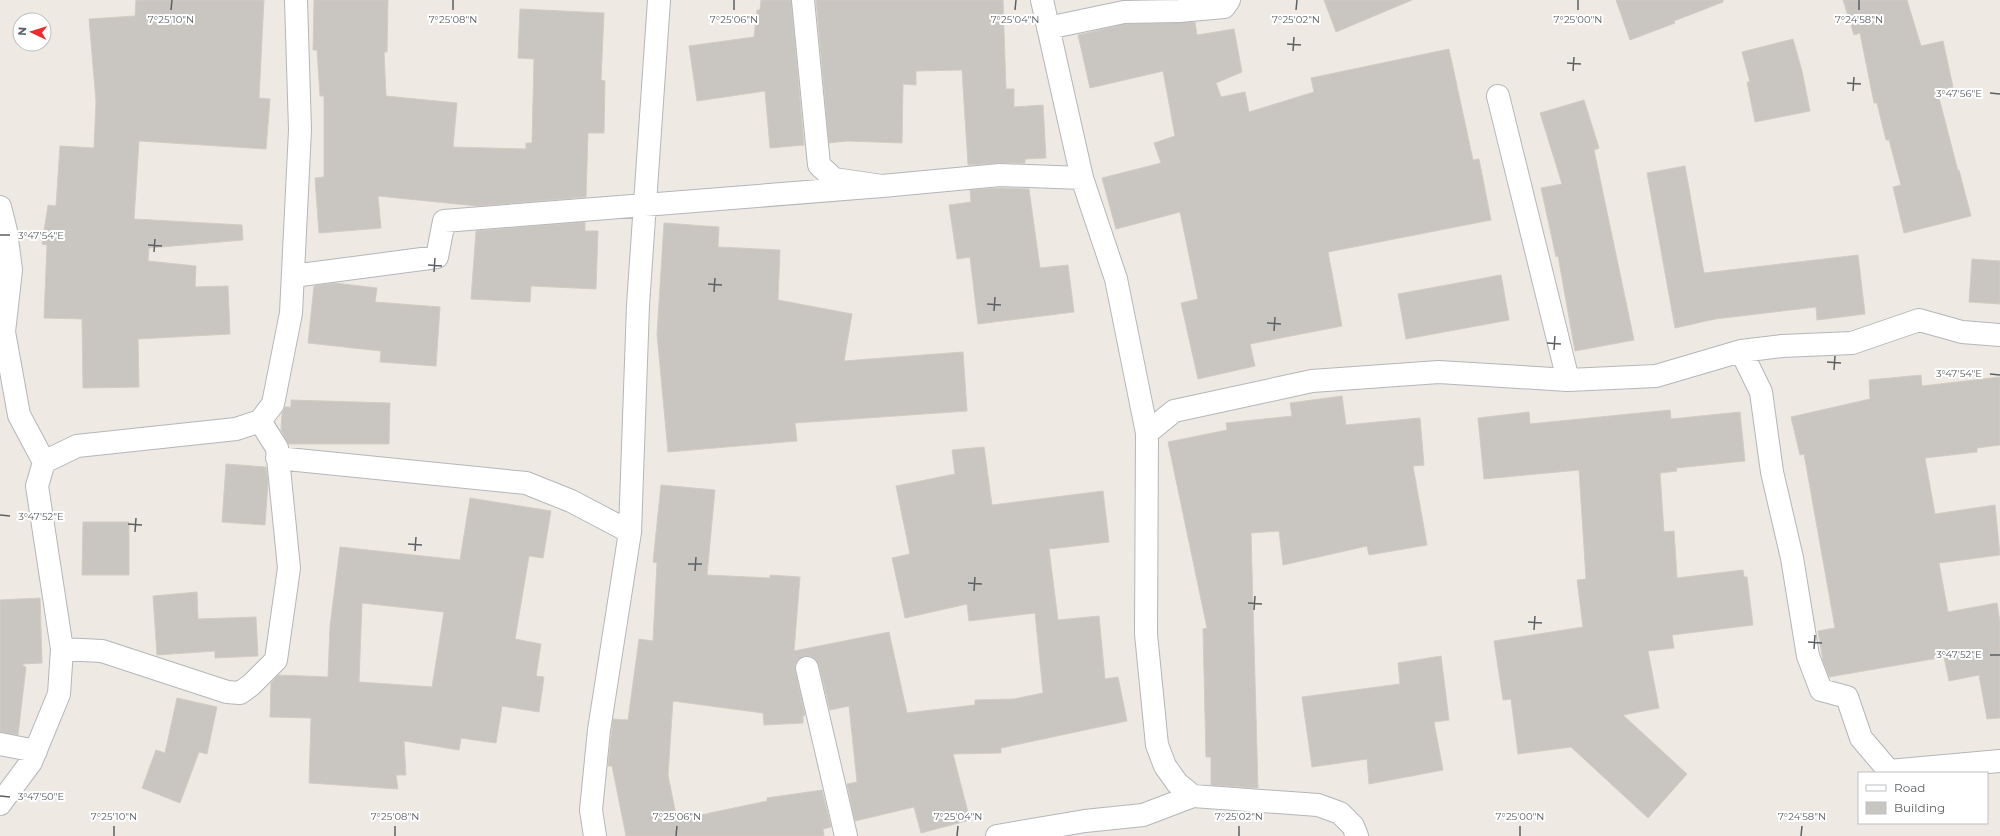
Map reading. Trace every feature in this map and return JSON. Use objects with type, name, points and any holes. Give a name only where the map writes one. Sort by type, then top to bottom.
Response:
[{"type":"street","points":[[0,804],[31,762],[59,694],[62,650],[36,486],[44,462],[77,446],[236,429],[260,421],[272,404],[290,313],[293,276],[300,130],[296,0]]},
{"type":"street","points":[[595,836],[591,810],[599,730],[630,532],[638,305],[659,0]]},
{"type":"street","points":[[803,0],[819,165],[834,180],[882,186]]},
{"type":"street","points":[[1042,0],[1082,178],[1116,279],[1147,433],[1146,634],[1157,745],[1164,766],[1168,772],[1176,783],[1193,796]]},
{"type":"street","points":[[1048,28],[1124,12],[1179,11],[1224,7],[1229,0]]},
{"type":"street","points":[[1498,96],[1568,380]]},
{"type":"street","points":[[293,276],[437,257],[444,221],[645,206],[1000,175],[1082,178]]},
{"type":"street","points":[[0,207],[6,231],[4,332],[19,414],[44,462]]},
{"type":"street","points":[[1147,433],[1174,411],[1312,381],[1439,372],[1568,380],[1656,376],[1741,350],[1782,346],[1852,343],[1919,320],[1962,332],[2000,335]]},
{"type":"street","points":[[1741,350],[1761,392],[1772,472],[1792,558],[1808,656],[1821,690],[1847,696],[1860,738],[1889,771],[2000,761]]},
{"type":"street","points":[[62,650],[102,651],[227,692],[240,693],[251,685],[276,660],[289,568],[276,448],[260,421]]},
{"type":"street","points":[[277,458],[526,483],[571,501],[630,532]]},
{"type":"street","points":[[807,668],[846,836]]},
{"type":"street","points":[[0,744],[36,751]]},
{"type":"street","points":[[997,836],[1088,829],[1143,815],[1193,796],[1318,805],[1340,813],[1353,826],[1357,836]]},
{"type":"building","points":[[136,0],[264,0],[259,98],[270,99],[266,149],[139,141],[134,219],[242,225],[243,240],[149,248],[148,261],[196,266],[195,287],[228,286],[230,334],[138,339],[139,387],[83,388],[82,319],[44,318],[47,245],[42,244],[48,205],[56,206],[60,146],[94,148],[96,101],[89,19],[135,16]]},
{"type":"building","points":[[314,0],[388,0],[387,52],[384,52],[386,96],[457,103],[453,147],[526,149],[526,143],[532,143],[534,59],[518,58],[520,9],[604,13],[601,80],[605,81],[604,133],[588,133],[586,197],[477,206],[378,196],[381,228],[319,233],[315,178],[324,177],[324,96],[320,96],[317,50],[313,50]]},
{"type":"building","points":[[761,0],[791,0],[804,145],[770,148],[765,91],[697,101],[689,46],[754,37],[757,10],[760,10]]},
{"type":"building","points":[[816,0],[1003,0],[1006,89],[1014,89],[1014,107],[1043,105],[1046,158],[1025,159],[1025,163],[968,165],[962,70],[916,71],[916,85],[903,84],[902,143],[847,141],[829,143]]},
{"type":"building","points":[[1324,0],[1412,0],[1336,32]]},
{"type":"building","points":[[1616,0],[1723,0],[1723,2],[1674,21],[1675,23],[1630,40]]},
{"type":"building","points":[[1843,0],[1907,0],[1921,46],[1943,41],[1953,87],[1937,90],[1971,216],[1904,233],[1893,187],[1901,185],[1889,140],[1886,140],[1877,103],[1874,103],[1860,33],[1854,35]]},
{"type":"building","points":[[1195,22],[1197,35],[1234,29],[1242,72],[1216,83],[1221,97],[1245,92],[1249,112],[1314,92],[1311,78],[1449,49],[1473,160],[1479,159],[1491,220],[1328,252],[1342,326],[1250,344],[1255,366],[1198,379],[1181,303],[1198,299],[1180,212],[1116,229],[1102,178],[1161,163],[1154,143],[1175,136],[1163,71],[1090,88],[1078,35],[1125,24]]},
{"type":"building","points":[[1793,39],[1802,71],[1810,111],[1755,122],[1747,82],[1750,82],[1742,52]]},
{"type":"building","points":[[1584,100],[1599,148],[1594,150],[1634,340],[1575,351],[1558,256],[1556,257],[1541,188],[1562,184],[1540,113]]},
{"type":"building","points":[[1685,166],[1704,273],[1858,255],[1865,314],[1817,320],[1816,307],[1715,319],[1675,328],[1647,173]]},
{"type":"building","points":[[1000,188],[1029,189],[1040,268],[1068,265],[1074,312],[978,324],[970,257],[957,259],[949,205],[971,202],[970,190]]},
{"type":"building","points":[[585,222],[585,231],[598,231],[596,289],[531,286],[530,302],[471,299],[476,231]]},
{"type":"building","points":[[664,223],[719,227],[718,247],[780,250],[778,300],[852,314],[844,361],[963,352],[967,411],[795,423],[797,441],[668,452],[657,334]]},
{"type":"building","points":[[1972,259],[2000,261],[2000,304],[1969,302]]},
{"type":"building","points":[[1501,275],[1509,320],[1406,339],[1398,294]]},
{"type":"building","points":[[335,283],[377,288],[375,302],[440,307],[436,366],[380,362],[381,351],[308,343],[314,286]]},
{"type":"building","points":[[1921,375],[1922,386],[2000,377],[2000,445],[1977,448],[1977,452],[1925,458],[1935,514],[1995,505],[2000,555],[1939,563],[1948,612],[1997,603],[2000,622],[2000,718],[1987,719],[1979,675],[1949,681],[1944,657],[1829,677],[1823,661],[1818,631],[1835,628],[1804,454],[1800,455],[1791,417],[1870,399],[1869,380]]},
{"type":"building","points":[[1342,396],[1346,425],[1420,418],[1424,465],[1413,466],[1427,545],[1369,555],[1367,546],[1283,565],[1279,531],[1251,533],[1258,788],[1211,785],[1211,757],[1206,757],[1203,629],[1207,628],[1168,442],[1227,430],[1226,423],[1292,416],[1290,403]]},
{"type":"building","points":[[291,400],[390,403],[389,444],[288,444],[281,430],[282,413],[285,407],[291,407]]},
{"type":"building","points":[[1670,410],[1671,419],[1740,412],[1745,461],[1676,468],[1677,471],[1660,473],[1664,532],[1674,531],[1677,578],[1743,570],[1744,577],[1747,577],[1753,625],[1672,635],[1674,648],[1648,651],[1659,708],[1623,715],[1687,774],[1648,818],[1571,747],[1518,754],[1511,699],[1503,700],[1494,641],[1583,627],[1577,580],[1586,579],[1579,470],[1484,479],[1478,418],[1529,412],[1530,424]]},
{"type":"building","points":[[984,447],[992,505],[1103,491],[1109,542],[1049,549],[1058,620],[1099,616],[1105,679],[1118,677],[1127,721],[1001,748],[1001,753],[953,754],[970,820],[921,833],[914,807],[855,821],[847,784],[857,782],[849,706],[830,710],[819,665],[811,656],[804,656],[795,664],[805,715],[803,716],[803,723],[764,725],[763,713],[673,701],[668,775],[677,820],[767,801],[767,798],[822,790],[831,827],[823,829],[824,836],[626,836],[612,766],[608,766],[613,719],[628,720],[639,639],[653,641],[657,563],[653,562],[661,485],[715,490],[707,575],[770,578],[770,575],[800,577],[794,651],[889,632],[907,713],[975,705],[975,700],[1014,699],[1043,693],[1035,613],[969,621],[967,604],[905,618],[892,558],[910,554],[896,486],[955,474],[952,450]]},
{"type":"building","points":[[226,464],[266,467],[268,484],[265,525],[222,522]]},
{"type":"building","points":[[470,498],[551,511],[543,558],[529,556],[515,639],[541,644],[536,676],[544,677],[539,712],[502,706],[496,743],[461,738],[459,750],[404,741],[406,775],[396,775],[398,789],[309,783],[311,718],[270,717],[271,683],[278,675],[328,677],[330,626],[340,547],[460,560]],"holes":[[[362,603],[444,612],[432,687],[359,682]]]},
{"type":"building","points":[[83,522],[129,522],[129,575],[82,575]]},
{"type":"building","points":[[197,592],[198,619],[256,617],[258,656],[215,658],[215,651],[157,655],[153,596]]},
{"type":"building","points":[[40,598],[42,663],[23,664],[23,666],[26,667],[18,735],[0,732],[0,600]]},
{"type":"building","points":[[1441,656],[1449,720],[1434,722],[1443,770],[1369,784],[1367,759],[1312,767],[1302,697],[1400,684],[1398,663]]},
{"type":"building","points":[[177,698],[217,707],[207,754],[199,752],[180,803],[142,788],[156,750],[165,753]]}]
